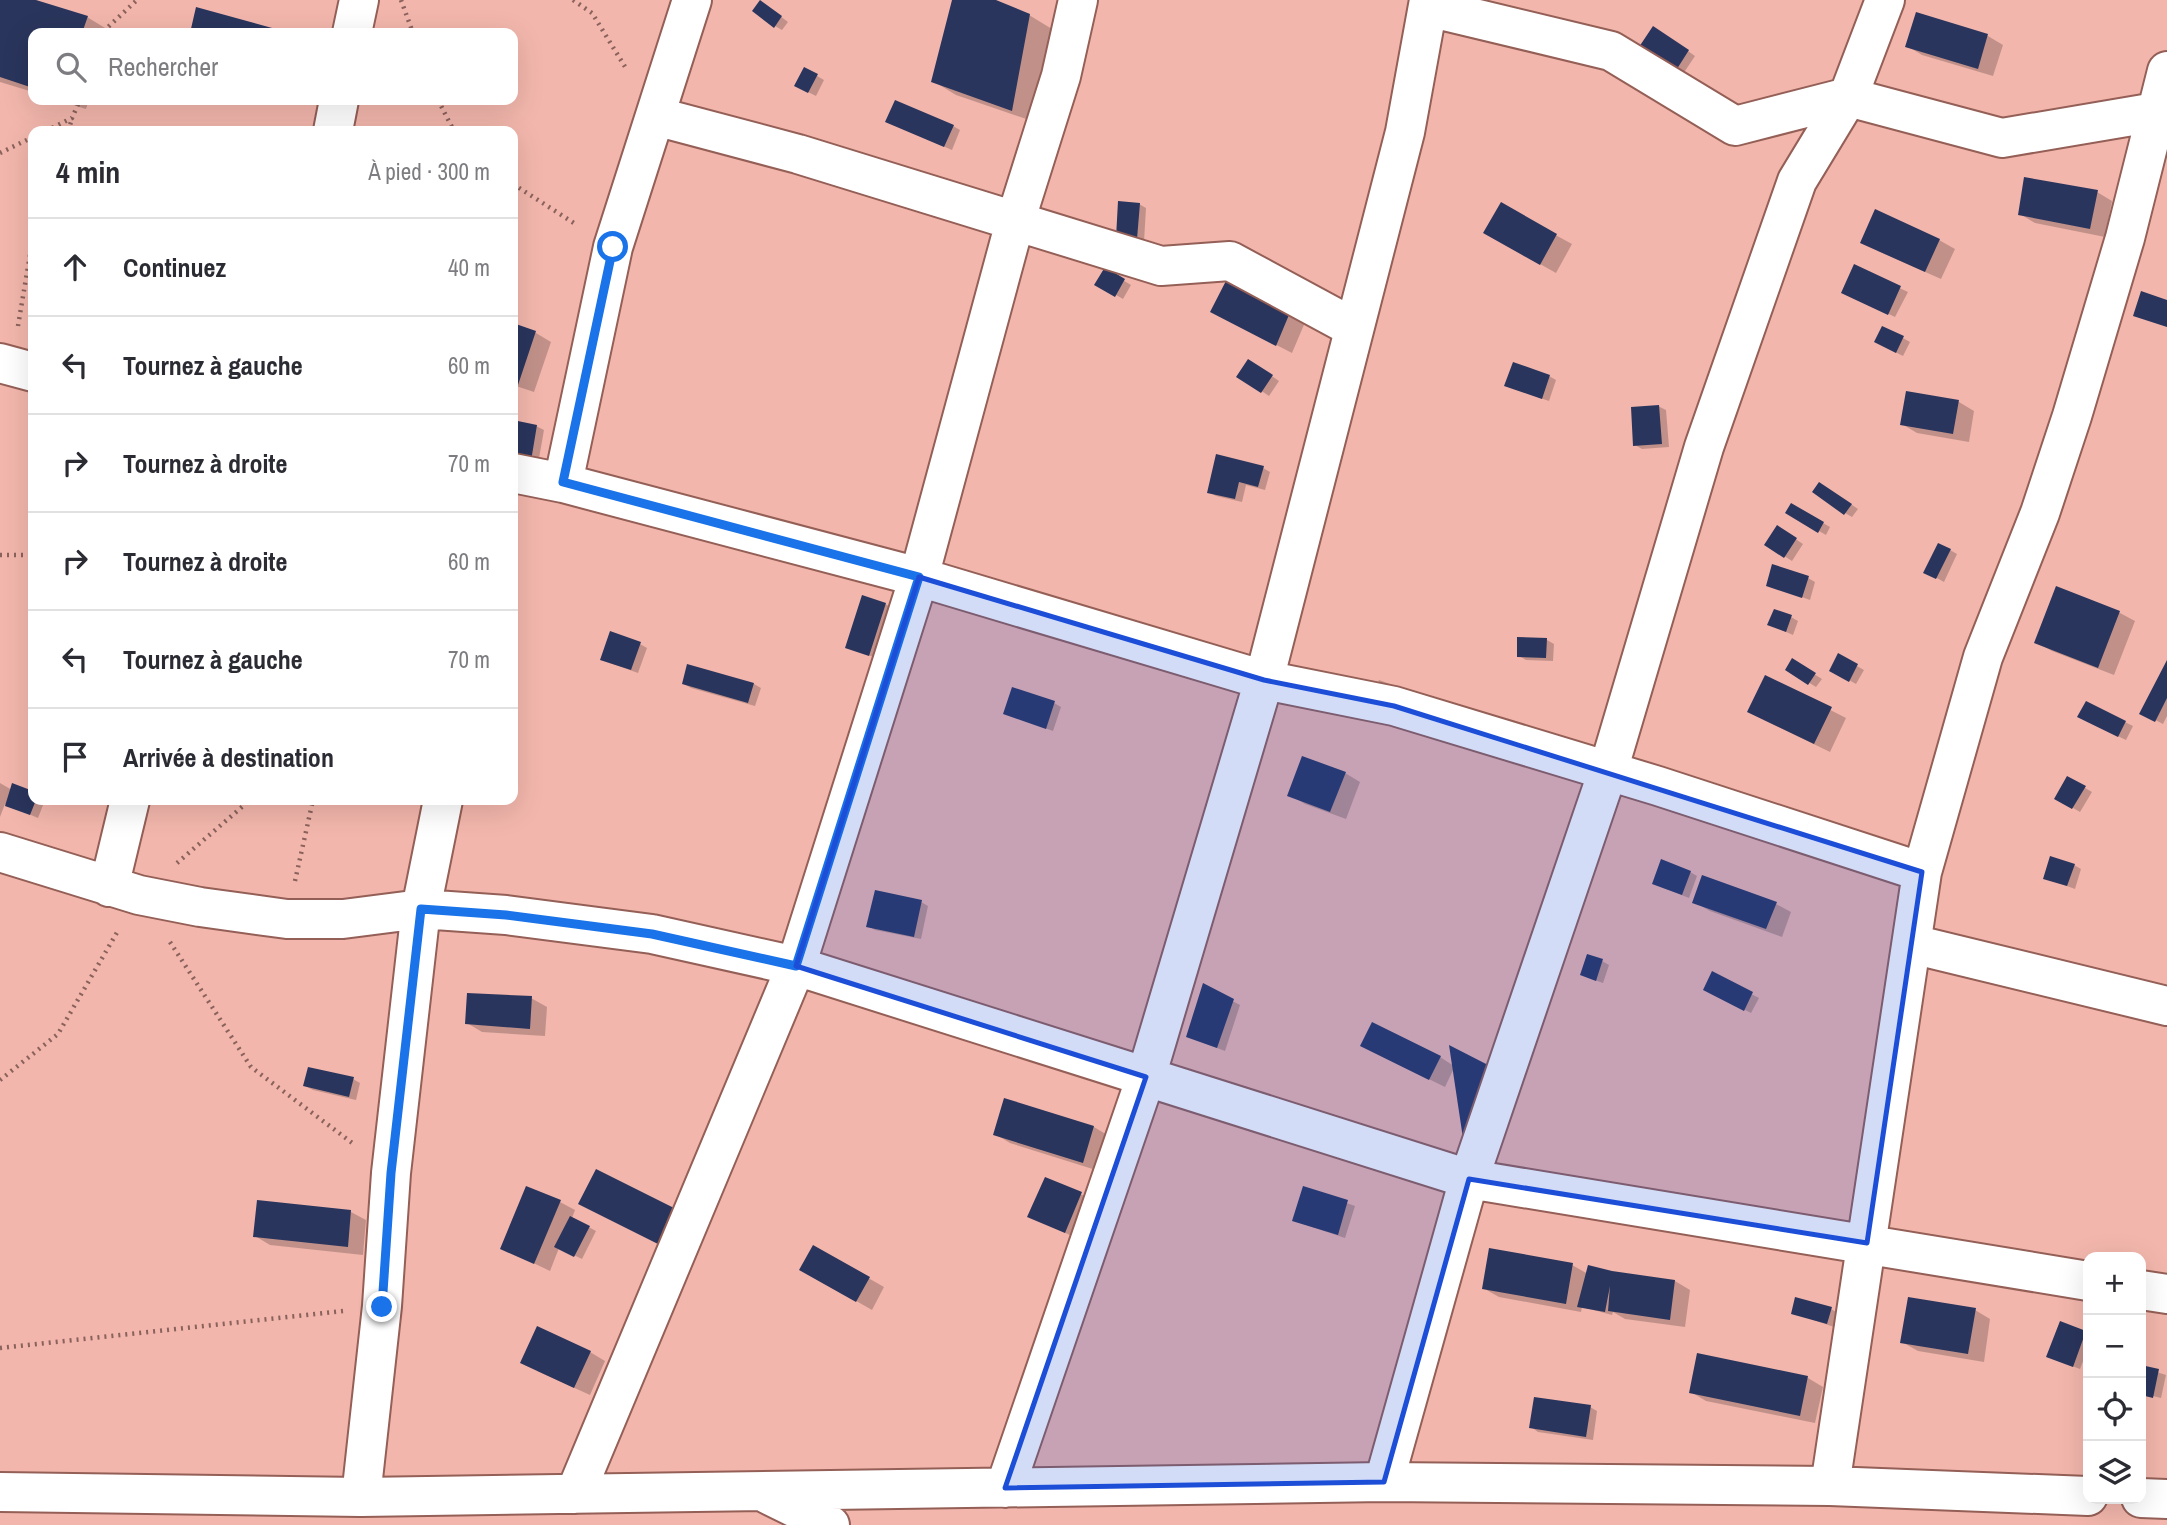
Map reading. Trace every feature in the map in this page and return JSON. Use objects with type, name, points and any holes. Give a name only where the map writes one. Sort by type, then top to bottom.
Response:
[{"type":"street","points":[[353,28],[359,0]]},
{"type":"street","points":[[563,482],[613,247],[692,0]]},
{"type":"street","points":[[575,1494],[796,966],[919,577],[1015,222],[1061,76],[1078,0]]},
{"type":"street","points":[[1384,1482],[1469,1179],[1608,771],[1704,447],[1797,181],[1848,96],[1885,0]]},
{"type":"street","points":[[1005,1488],[1146,1077],[1264,680],[1405,132],[1429,3],[1611,51],[1735,126],[1848,96],[2002,138],[2161,112]]},
{"type":"street","points":[[1830,1486],[1922,872],[1983,657],[2040,513],[2071,416],[2161,112],[2167,71]]},
{"type":"street","points":[[334,126],[338,105]]},
{"type":"street","points":[[655,116],[798,154],[1161,266],[1230,261],[1354,328]]},
{"type":"street","points":[[518,479],[563,482],[919,577],[1264,680],[1394,706],[1608,771],[1922,872]]},
{"type":"street","points":[[124,891],[130,805]]},
{"type":"street","points":[[361,1497],[382,1307],[391,1173],[421,909],[442,805]]},
{"type":"street","points":[[0,852],[124,891],[200,907],[287,919],[343,919],[421,909],[506,915],[652,934],[796,966],[1469,1179],[2083,1280]]},
{"type":"street","points":[[1912,944],[2167,1006]]},
{"type":"street","points":[[2146,1291],[2167,1294]]},
{"type":"street","points":[[0,1492],[361,1497],[1384,1482],[1830,1486],[2083,1496]]},
{"type":"street","points":[[759,1490],[830,1525]]},
{"type":"street","points":[[2146,1498],[2167,1499]]},
{"type":"path","points":[[108,28],[137,0]]},
{"type":"path","points":[[401,0],[411,28]]},
{"type":"path","points":[[573,0],[592,13],[655,116]]},
{"type":"path","points":[[70,126],[78,105]]},
{"type":"path","points":[[441,105],[451,126]]},
{"type":"path","points":[[56,126],[72,118]]},
{"type":"path","points":[[0,153],[28,139]]},
{"type":"path","points":[[518,187],[613,247]]},
{"type":"path","points":[[15,367],[28,273]]},
{"type":"path","points":[[0,555],[28,555]]},
{"type":"path","points":[[0,1080],[58,1034],[124,891],[243,805]]},
{"type":"path","points":[[287,919],[312,805]]},
{"type":"path","points":[[124,891],[251,1067],[391,1173]]},
{"type":"path","points":[[0,1348],[382,1307]]},
{"type":"highlighted area","points":[[919,577],[1264,680],[1394,706],[1922,872],[1867,1243],[1469,1179],[1384,1482],[1005,1488],[1146,1077],[796,966]]},
{"type":"building","points":[[0,0],[36,0],[88,16],[84,28],[28,28],[28,86],[0,77]]},
{"type":"building","points":[[760,0],[782,16],[774,28],[752,11]]},
{"type":"building","points":[[952,0],[996,0],[1030,14],[1012,111],[931,82]]},
{"type":"building","points":[[196,7],[272,28],[191,28]]},
{"type":"building","points":[[1916,12],[1988,34],[1978,69],[1905,47]]},
{"type":"building","points":[[1653,26],[1689,50],[1675,72],[1639,47]]},
{"type":"building","points":[[804,67],[818,74],[808,93],[794,86]]},
{"type":"building","points":[[895,100],[954,125],[944,147],[885,122]]},
{"type":"building","points":[[2024,177],[2098,190],[2090,229],[2018,215]]},
{"type":"building","points":[[1118,201],[1140,203],[1137,239],[1116,238]]},
{"type":"building","points":[[1501,202],[1557,234],[1540,265],[1483,233]]},
{"type":"building","points":[[1875,209],[1940,239],[1925,272],[1860,243]]},
{"type":"building","points":[[1854,264],[1901,286],[1888,315],[1841,293]]},
{"type":"building","points":[[1105,267],[1125,279],[1115,297],[1094,285]]},
{"type":"building","points":[[1228,277],[1291,310],[1276,346],[1210,312]]},
{"type":"building","points":[[2141,291],[2167,300],[2167,327],[2133,316]]},
{"type":"building","points":[[518,325],[536,331],[518,385]]},
{"type":"building","points":[[1882,326],[1904,336],[1896,353],[1874,342]]},
{"type":"building","points":[[1248,359],[1273,375],[1261,393],[1236,377]]},
{"type":"building","points":[[1513,362],[1550,375],[1542,399],[1504,386]]},
{"type":"building","points":[[1906,391],[1959,400],[1953,434],[1900,425]]},
{"type":"building","points":[[1659,405],[1662,444],[1633,446],[1631,407]]},
{"type":"building","points":[[518,421],[537,425],[531,461],[518,459]]},
{"type":"building","points":[[1216,454],[1264,466],[1258,487],[1239,482],[1235,499],[1207,493]]},
{"type":"building","points":[[1819,482],[1852,504],[1844,515],[1812,492]]},
{"type":"building","points":[[1791,503],[1824,522],[1818,533],[1785,513]]},
{"type":"building","points":[[1777,525],[1797,538],[1784,558],[1764,545]]},
{"type":"building","points":[[1938,543],[1951,549],[1936,579],[1923,573]]},
{"type":"building","points":[[1772,564],[1809,576],[1802,598],[1766,586]]},
{"type":"building","points":[[2056,586],[2120,611],[2098,668],[2034,643]]},
{"type":"building","points":[[862,595],[886,603],[869,656],[845,648]]},
{"type":"building","points":[[1774,609],[1792,615],[1786,632],[1767,625]]},
{"type":"building","points":[[610,631],[641,642],[631,670],[600,660]]},
{"type":"building","points":[[1517,637],[1547,638],[1546,658],[1517,657]]},
{"type":"building","points":[[1838,653],[1858,664],[1849,682],[1829,671]]},
{"type":"building","points":[[1792,658],[1816,673],[1808,685],[1785,670]]},
{"type":"building","points":[[2167,660],[2167,698],[2155,722],[2139,714]]},
{"type":"building","points":[[687,664],[754,683],[748,703],[682,684]]},
{"type":"building","points":[[1765,675],[1832,707],[1814,744],[1747,712]]},
{"type":"building","points":[[1012,687],[1055,701],[1046,729],[1003,714]]},
{"type":"building","points":[[2086,701],[2126,721],[2118,737],[2077,717]]},
{"type":"building","points":[[1302,756],[1346,772],[1330,812],[1287,796]]},
{"type":"building","points":[[2067,776],[2086,786],[2072,809],[2054,799]]},
{"type":"building","points":[[12,783],[28,789],[28,805],[34,805],[30,815],[5,806]]},
{"type":"building","points":[[2050,856],[2075,864],[2067,886],[2043,879]]},
{"type":"building","points":[[1661,859],[1691,871],[1682,895],[1652,884]]},
{"type":"building","points":[[1702,875],[1777,902],[1766,929],[1692,903]]},
{"type":"building","points":[[875,890],[922,900],[914,937],[866,927]]},
{"type":"building","points":[[1587,954],[1603,959],[1596,981],[1580,975]]},
{"type":"building","points":[[1712,971],[1753,992],[1744,1011],[1703,990]]},
{"type":"building","points":[[1203,983],[1234,999],[1217,1048],[1186,1037]]},
{"type":"building","points":[[467,993],[532,996],[530,1029],[465,1024]]},
{"type":"building","points":[[1372,1022],[1441,1056],[1429,1080],[1360,1046]]},
{"type":"building","points":[[1449,1045],[1490,1066],[1464,1145]]},
{"type":"building","points":[[308,1067],[354,1077],[349,1097],[303,1086]]},
{"type":"building","points":[[1004,1098],[1094,1126],[1083,1163],[993,1135]]},
{"type":"building","points":[[596,1169],[682,1212],[664,1247],[578,1204]]},
{"type":"building","points":[[1045,1177],[1082,1192],[1065,1233],[1027,1217]]},
{"type":"building","points":[[526,1186],[561,1200],[534,1264],[500,1249]]},
{"type":"building","points":[[1303,1186],[1348,1200],[1338,1235],[1292,1221]]},
{"type":"building","points":[[257,1200],[351,1210],[348,1247],[253,1237]]},
{"type":"building","points":[[570,1216],[590,1226],[574,1257],[554,1247]]},
{"type":"building","points":[[813,1245],[870,1277],[856,1302],[799,1270]]},
{"type":"building","points":[[1489,1248],[1573,1263],[1566,1304],[1482,1289]]},
{"type":"building","points":[[1588,1265],[1675,1280],[1670,1320],[1608,1311],[1610,1286],[1605,1312],[1577,1307]]},
{"type":"building","points":[[1795,1297],[1832,1307],[1827,1324],[1791,1314]]},
{"type":"building","points":[[1908,1297],[1976,1308],[1968,1354],[1900,1343]]},
{"type":"building","points":[[2060,1321],[2083,1330],[2083,1339],[2073,1367],[2046,1357]]},
{"type":"building","points":[[537,1326],[591,1351],[574,1388],[520,1363]]},
{"type":"building","points":[[1697,1353],[1808,1376],[1800,1416],[1689,1393]]},
{"type":"building","points":[[2146,1366],[2159,1369],[2153,1398],[2146,1396]]},
{"type":"building","points":[[1534,1397],[1591,1405],[1586,1437],[1529,1428]]},
{"type":"route","points":[[382,1307],[391,1173],[421,909],[506,915],[652,934],[796,966],[919,577],[563,482],[613,247]]}]
